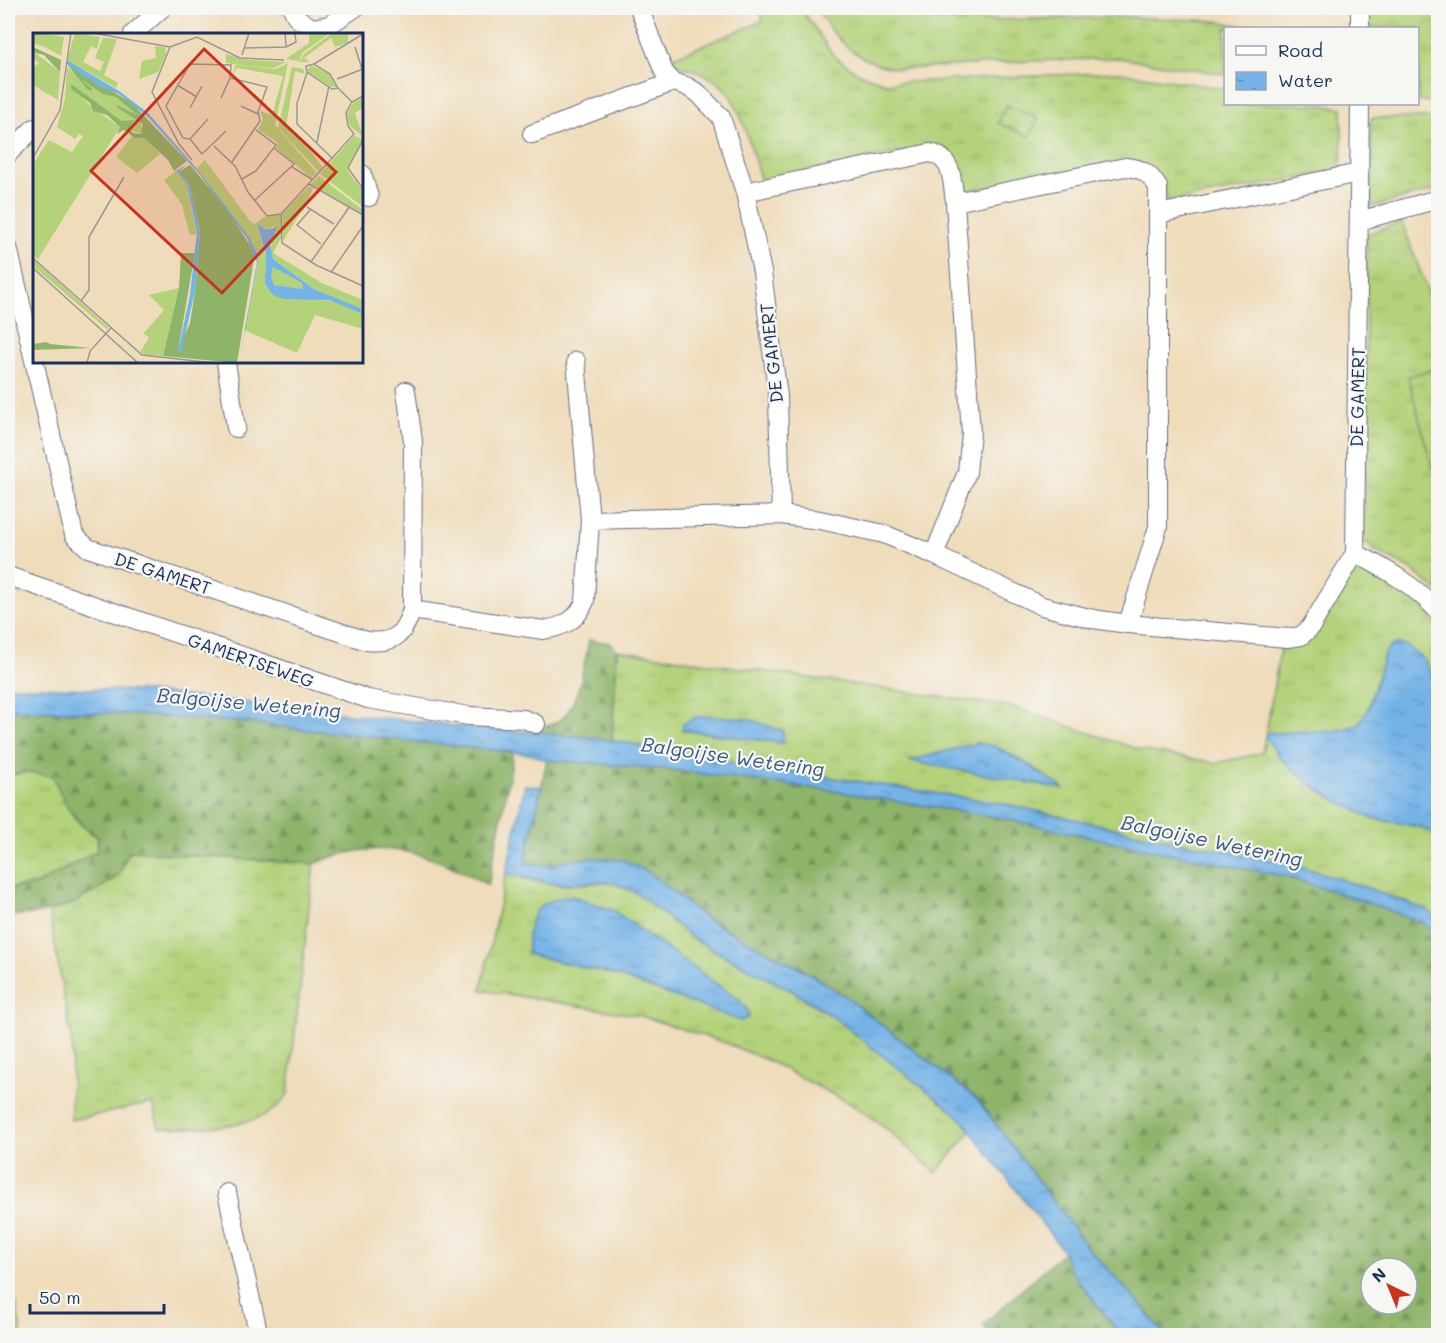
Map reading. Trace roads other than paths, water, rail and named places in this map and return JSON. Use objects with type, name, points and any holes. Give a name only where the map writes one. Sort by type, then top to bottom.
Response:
[{"type":"street","points":[[134,33],[162,8]]},
{"type":"street","points":[[292,8],[297,18],[311,31],[329,25],[356,8]]},
{"type":"street","points":[[532,134],[673,82],[664,72],[639,8]]},
{"type":"street","points":[[1360,8],[1360,27]]},
{"type":"street","name":"DE GAMERT","points":[[673,82],[698,93],[721,117],[745,192],[762,272],[778,397],[781,515]]},
{"type":"street","name":"DE GAMERT","points":[[1355,553],[1360,105]]},
{"type":"street","points":[[8,154],[33,129]]},
{"type":"street","points":[[745,192],[930,153],[937,154],[950,168],[955,202],[971,433],[967,472],[934,555]]},
{"type":"street","points":[[955,202],[1125,167],[1139,168],[1151,176],[1158,187],[1158,528],[1128,624]]},
{"type":"street","points":[[1158,214],[1359,173]]},
{"type":"street","points":[[363,177],[369,197]]},
{"type":"street","points":[[1359,221],[1438,199]]},
{"type":"street","name":"DE GAMERT","points":[[8,247],[33,355]]},
{"type":"street","points":[[412,610],[543,630],[560,628],[572,621],[581,610],[585,601],[590,520],[576,361]]},
{"type":"street","name":"DE GAMERT","points":[[35,363],[74,535],[88,548],[367,641],[381,642],[397,637],[406,627],[412,610],[413,441],[406,391]]},
{"type":"street","points":[[226,363],[236,428]]},
{"type":"street","points":[[590,520],[781,515],[820,520],[884,534],[1042,606],[1093,619],[1287,638],[1301,636],[1310,628],[1355,553],[1394,573],[1423,594],[1438,611]]},
{"type":"street","name":"GAMERTSEWEG","points":[[8,576],[368,699],[469,716],[524,719],[536,723]]},
{"type":"street","points":[[227,1193],[259,1335]]},
{"type":"water","points":[[1394,644],[1406,645],[1425,661],[1438,691],[1438,835],[1420,827],[1371,818],[1339,802],[1308,783],[1280,758],[1265,736],[1266,733],[1337,731],[1358,725],[1368,710],[1385,652]]},
{"type":"water","points":[[8,686],[141,691],[448,725],[585,737],[628,743],[668,753],[1000,803],[1293,864],[1427,910],[1438,918],[1438,934],[1421,922],[1289,877],[997,817],[827,790],[666,769],[547,760],[530,754],[238,722],[8,709]]},
{"type":"water","points":[[696,717],[749,719],[783,731],[783,743],[682,730],[683,724]]},
{"type":"water","points":[[977,743],[995,746],[1064,789],[909,761]]},
{"type":"water","points":[[525,785],[541,787],[525,863],[553,866],[564,861],[592,858],[623,860],[650,873],[708,920],[812,975],[846,997],[977,1099],[1088,1248],[1142,1306],[1165,1335],[1121,1335],[1071,1271],[1064,1252],[960,1117],[832,1016],[800,995],[695,940],[637,893],[606,882],[552,884],[506,873]]},
{"type":"water","points":[[572,896],[614,911],[739,1000],[747,1009],[749,1017],[741,1021],[612,974],[527,954],[530,924],[537,910],[548,902]]},
{"type":"water label","name":"Balgoijse Wetering","points":[[249,702]]},
{"type":"water label","name":"Balgoijse Wetering","points":[[733,756]]},
{"type":"water label","name":"Balgoijse Wetering","points":[[1212,840]]}]
